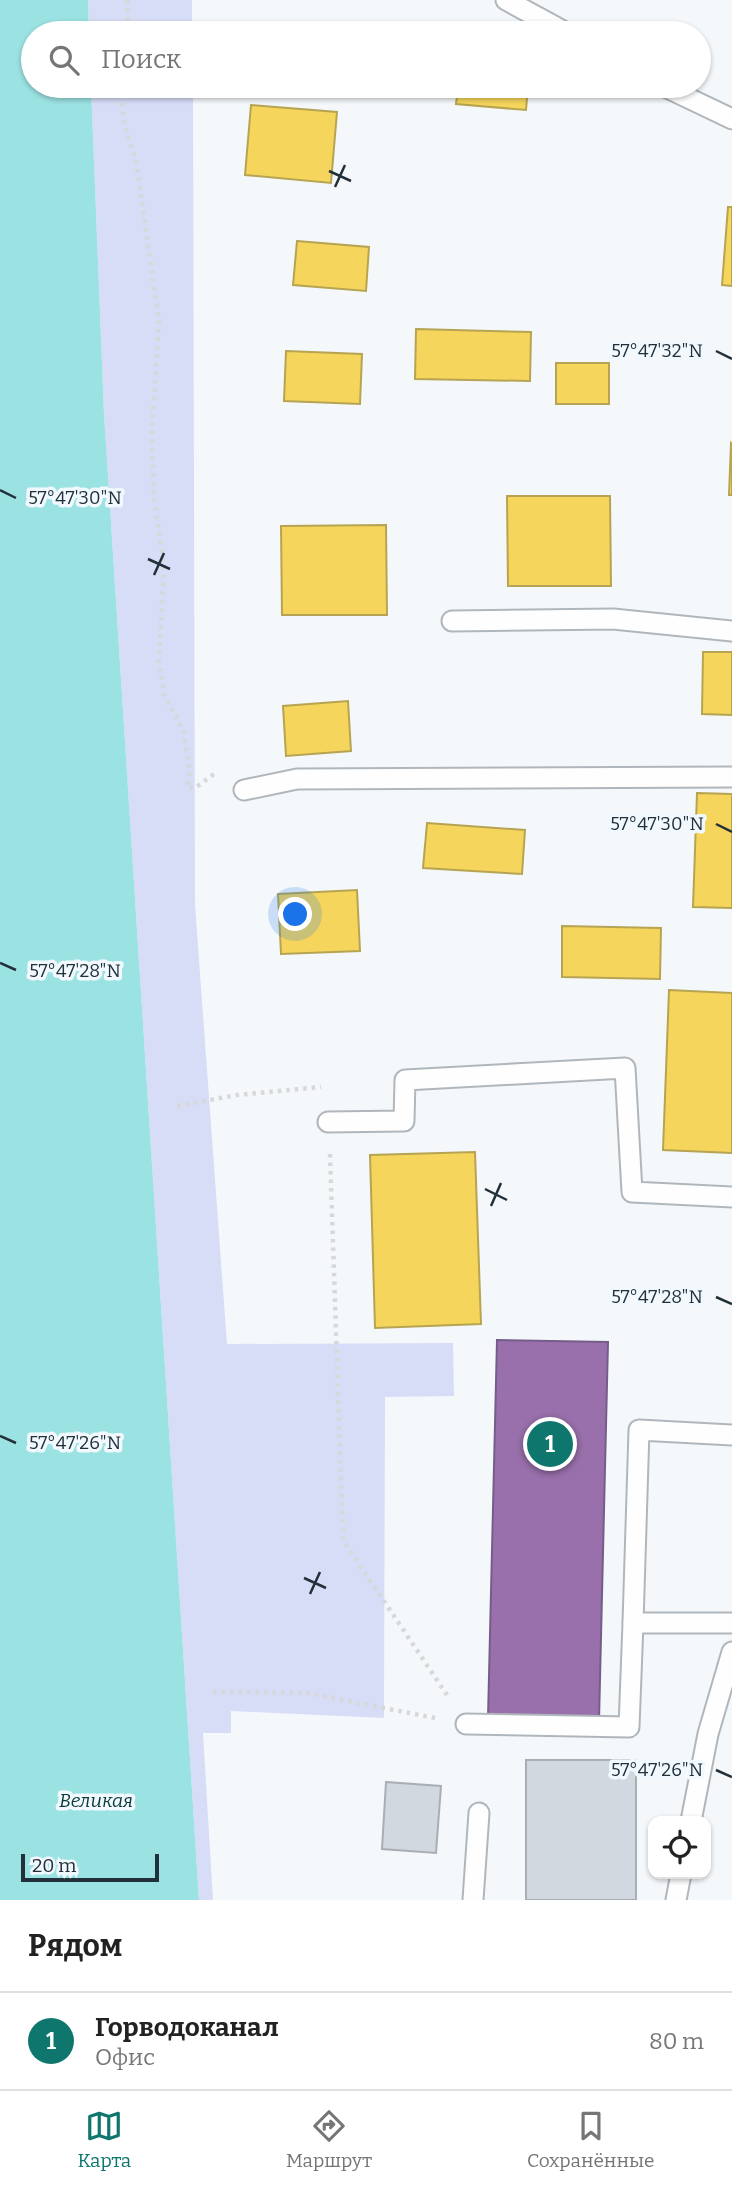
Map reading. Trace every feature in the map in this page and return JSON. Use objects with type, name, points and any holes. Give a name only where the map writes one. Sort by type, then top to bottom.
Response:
[{"type":"lane","points":[[506,0],[545,21]]},
{"type":"lane","points":[[688,98],[732,119]]},
{"type":"lane","points":[[452,621],[613,619],[732,631]]},
{"type":"lane","points":[[244,790],[297,779],[732,777]]},
{"type":"lane","points":[[328,1122],[404,1121],[405,1080],[625,1068],[632,1192],[732,1197]]},
{"type":"lane","points":[[466,1724],[629,1727],[639,1430],[732,1435]]},
{"type":"lane","points":[[633,1623],[732,1623]]},
{"type":"lane","points":[[692,1816],[708,1734],[732,1652]]},
{"type":"lane","points":[[473,1900],[479,1813]]},
{"type":"lane","points":[[676,1900],[680,1879]]},
{"type":"path","points":[[127,0],[128,21]]},
{"type":"path","points":[[121,98],[127,138],[136,160],[159,321],[152,431],[154,498],[164,566],[159,661],[164,694],[183,730],[190,772],[187,787],[195,788],[209,776],[223,772],[244,790]]},
{"type":"path","points":[[177,1106],[237,1095],[321,1086],[328,1122],[343,1540],[466,1724]]},
{"type":"path","points":[[213,1692],[307,1693],[466,1724]]},
{"type":"shaded area","points":[[88,0],[192,0],[192,21],[89,21]]},
{"type":"shaded area","points":[[91,98],[193,98],[195,905],[227,1344],[453,1343],[454,1396],[385,1397],[384,1718],[231,1711],[231,1733],[203,1733],[213,1900],[199,1900],[104,413]]},
{"type":"water","name":"Великая","points":[[0,0],[88,0],[89,21],[21,21],[21,98],[91,98],[104,413],[199,1900],[0,1900]]},
{"type":"building: Жильё","points":[[457,98],[527,98],[526,110],[456,104]]},
{"type":"building: Жильё","points":[[251,105],[337,112],[331,183],[245,175]]},
{"type":"building: Жильё","points":[[728,207],[732,207],[732,286],[722,285]]},
{"type":"building: Жильё","points":[[297,241],[369,247],[366,291],[293,285]]},
{"type":"building: Жильё","points":[[416,329],[531,332],[530,381],[415,379]]},
{"type":"building: Жильё","points":[[286,351],[362,354],[360,404],[284,401]]},
{"type":"building: Жильё","points":[[556,363],[609,363],[609,404],[556,404]]},
{"type":"building: Жильё","points":[[731,443],[732,495],[729,495]]},
{"type":"building: Жильё","points":[[507,496],[610,496],[611,586],[508,586]]},
{"type":"building: Жильё","points":[[386,525],[387,615],[282,615],[281,526]]},
{"type":"building: Жильё","points":[[703,652],[732,652],[732,715],[702,714]]},
{"type":"building: Жильё","points":[[348,701],[351,751],[286,756],[283,706]]},
{"type":"building: Жильё","points":[[697,793],[732,794],[732,908],[693,907]]},
{"type":"building: Жильё","points":[[427,823],[525,830],[522,874],[423,868]]},
{"type":"building: Жильё","points":[[357,890],[360,951],[281,954],[278,894]]},
{"type":"building: Жильё","points":[[562,926],[661,928],[660,979],[562,977]]},
{"type":"building: Жильё","points":[[669,990],[732,993],[732,1153],[663,1150]]},
{"type":"building: Жильё","points":[[475,1152],[481,1324],[375,1328],[370,1155]]},
{"type":"building: Офисы","points":[[497,1340],[608,1342],[599,1721],[488,1718]]},
{"type":"building: Прочее","points":[[526,1760],[636,1760],[636,1900],[526,1900]]},
{"type":"building: Прочее","points":[[386,1782],[441,1786],[436,1853],[382,1849]]},
{"type":"place","name":"Горводоканал","points":[[550,1444]]}]
